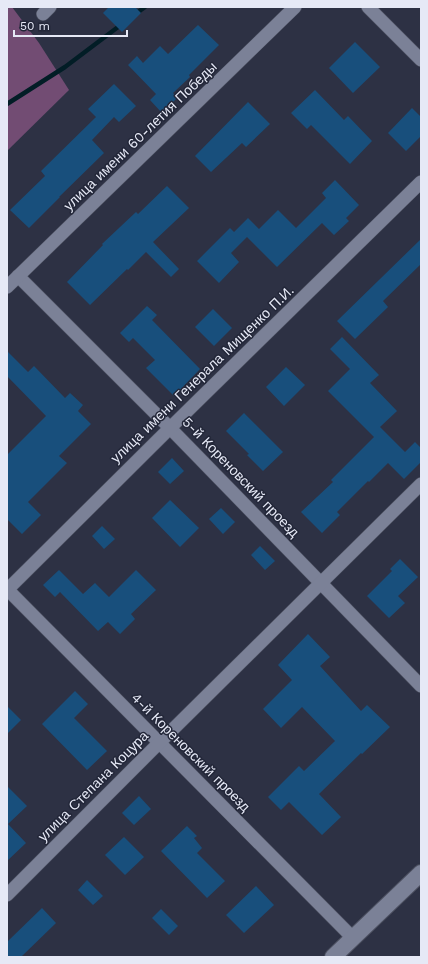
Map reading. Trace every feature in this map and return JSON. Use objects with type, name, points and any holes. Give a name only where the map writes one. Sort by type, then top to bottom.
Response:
[{"type":"street","name":"улица имени 60-летия Победы","points":[[7,287],[295,7]]},
{"type":"street","points":[[368,7],[421,60]]},
{"type":"street","name":"улица имени Генерала Мищенко П.И.","points":[[7,589],[421,182]]},
{"type":"street","name":"5-й Кореновский проезд","points":[[18,276],[170,428],[421,686]]},
{"type":"street","name":"улица Степана Коцура","points":[[7,894],[421,484]]},
{"type":"street","name":"4-й Кореновский проезд","points":[[7,589],[353,938]]},
{"type":"street","points":[[334,957],[421,873]]},
{"type":"street","points":[[349,957],[421,886]]},
{"type":"shaded area","points":[[7,7],[12,7],[39,43],[69,90],[7,151]]},
{"type":"building","points":[[109,7],[135,7],[141,13],[122,32],[103,13]]},
{"type":"building","points":[[198,25],[219,45],[189,75],[190,77],[173,93],[177,98],[162,113],[150,100],[156,94],[128,65],[137,56],[143,63],[160,46],[168,54]]},
{"type":"building","points":[[355,42],[380,67],[353,93],[329,68]]},
{"type":"building","points":[[114,84],[136,106],[119,122],[114,117],[92,140],[104,153],[29,228],[10,210],[45,176],[41,171],[96,117],[88,109]]},
{"type":"building","points":[[315,90],[344,120],[348,116],[372,141],[350,164],[311,125],[307,129],[291,113]]},
{"type":"building","points":[[248,102],[270,124],[246,147],[242,143],[211,172],[195,156]]},
{"type":"building","points":[[412,108],[421,117],[421,136],[406,151],[388,133]]},
{"type":"building","points":[[335,180],[359,205],[346,218],[349,221],[334,235],[322,223],[277,267],[247,237],[231,253],[239,262],[219,283],[197,261],[230,228],[234,232],[248,218],[259,229],[278,210],[296,228],[326,198],[322,193]]},
{"type":"building","points":[[167,186],[189,208],[153,242],[179,269],[171,277],[146,252],[90,305],[67,282],[103,245],[102,244],[136,212],[138,214]]},
{"type":"building","points":[[421,239],[421,264],[383,301],[388,307],[355,339],[337,321]]},
{"type":"building","points":[[147,306],[157,315],[152,320],[200,369],[174,396],[146,368],[155,360],[133,338],[129,342],[120,333]]},
{"type":"building","points":[[213,309],[232,328],[214,346],[195,327]]},
{"type":"building","points":[[342,337],[379,375],[370,383],[397,411],[380,427],[405,452],[415,442],[421,448],[421,462],[404,479],[388,463],[337,512],[340,515],[322,533],[301,512],[333,482],[331,480],[374,437],[328,391],[350,369],[330,349]]},
{"type":"building","points":[[7,351],[28,372],[34,366],[65,398],[70,393],[83,405],[78,411],[91,424],[59,456],[67,463],[28,502],[41,515],[22,534],[7,519],[7,455],[46,416],[7,376]]},
{"type":"building","points":[[286,367],[305,385],[284,406],[266,387]]},
{"type":"building","points":[[244,413],[283,452],[263,471],[247,455],[249,454],[226,431]]},
{"type":"building","points":[[172,458],[184,471],[170,484],[158,472]]},
{"type":"building","points":[[170,500],[199,528],[180,547],[152,518]]},
{"type":"building","points":[[221,508],[235,522],[223,534],[209,519]]},
{"type":"building","points":[[102,526],[115,539],[104,549],[92,536]]},
{"type":"building","points":[[260,546],[275,561],[265,570],[251,555]]},
{"type":"building","points":[[400,559],[418,577],[398,596],[405,603],[389,618],[367,596],[392,571],[390,569]]},
{"type":"building","points":[[59,570],[83,594],[95,583],[109,597],[136,570],[156,590],[131,614],[135,619],[120,634],[108,622],[98,631],[60,592],[55,597],[43,585]]},
{"type":"building","points":[[308,634],[330,657],[320,666],[361,711],[367,705],[390,727],[319,794],[341,817],[322,835],[289,802],[281,810],[268,797],[299,766],[304,771],[335,741],[302,707],[281,728],[263,709],[292,680],[278,665]]},
{"type":"building","points":[[75,691],[88,704],[74,718],[107,751],[87,770],[42,724]]},
{"type":"building","points":[[7,706],[21,720],[7,734]]},
{"type":"building","points":[[7,786],[27,806],[8,824],[26,843],[7,861]]},
{"type":"building","points":[[139,796],[151,809],[134,825],[122,813]]},
{"type":"building","points":[[187,826],[197,836],[194,838],[202,848],[197,853],[225,881],[207,898],[161,851]]},
{"type":"building","points":[[124,837],[144,857],[125,875],[105,855]]},
{"type":"building","points":[[87,880],[103,896],[93,905],[78,890]]},
{"type":"building","points":[[256,886],[274,905],[244,933],[226,915]]},
{"type":"building","points":[[42,908],[56,923],[21,957],[7,957],[7,942]]},
{"type":"building","points":[[161,909],[178,926],[169,935],[152,918]]},
{"type":"waterway","points":[[134,15],[145,7]]},
{"type":"waterway","points":[[7,104],[65,67],[122,24]]}]
